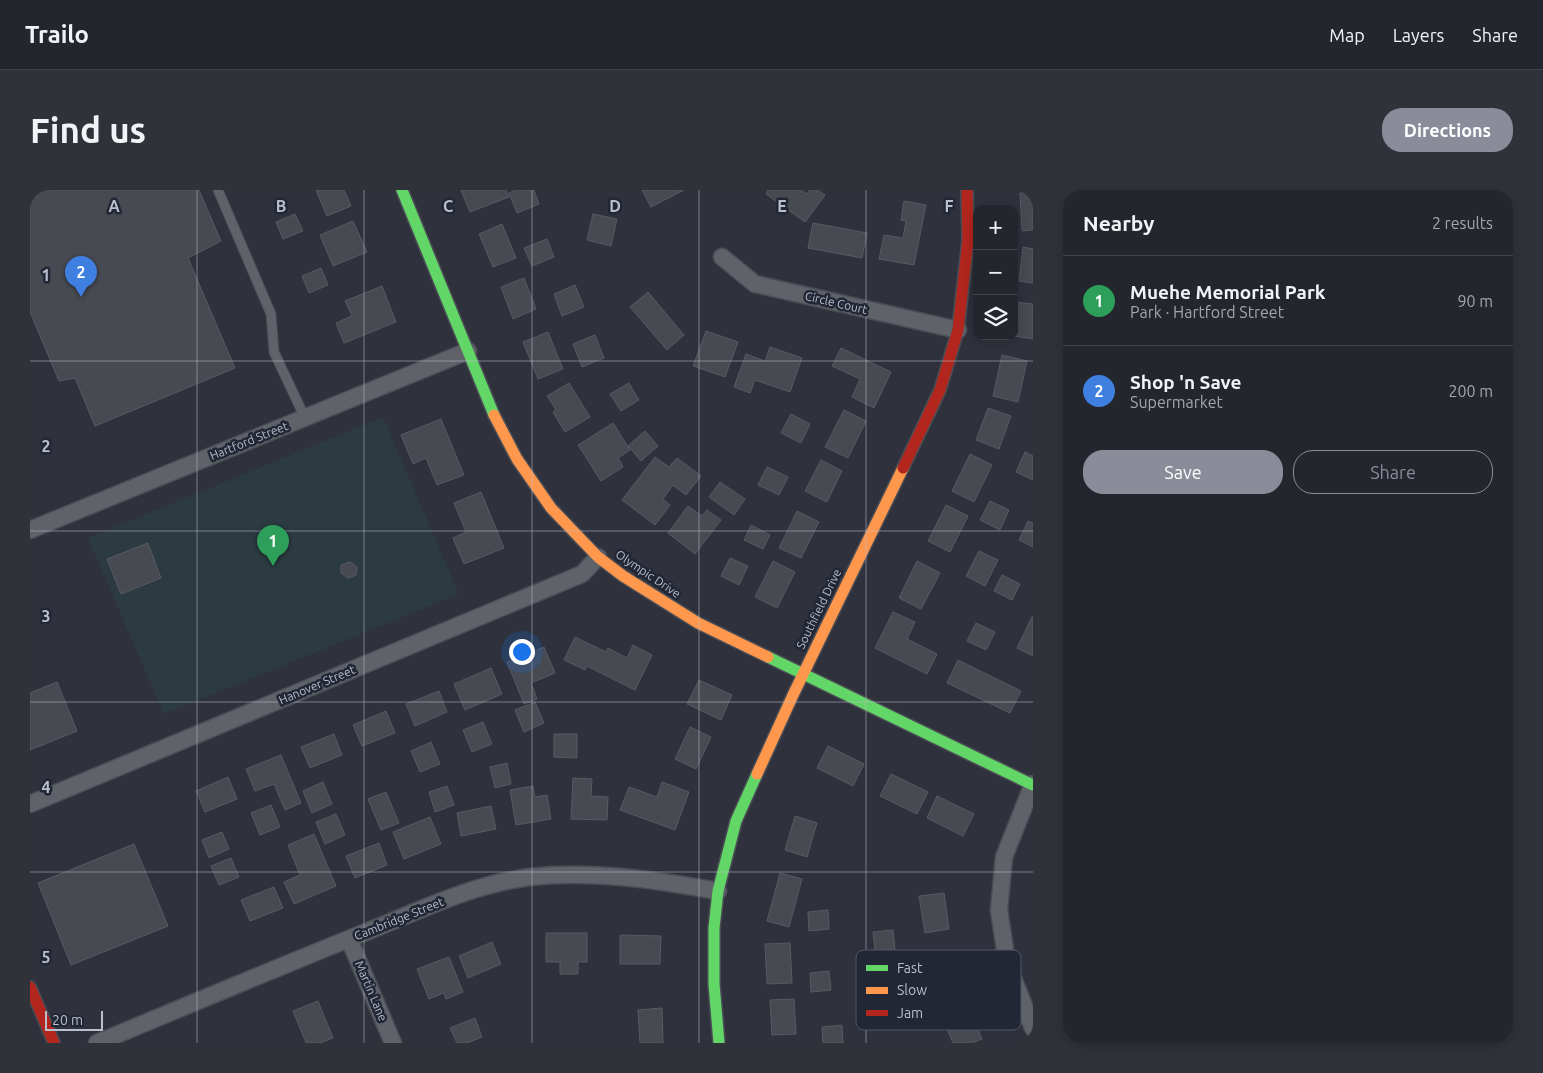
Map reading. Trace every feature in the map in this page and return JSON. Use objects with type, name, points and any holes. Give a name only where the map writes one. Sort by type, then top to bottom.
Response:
[{"type":"street","name":"Olympic Drive","points":[[402,190],[490,407],[517,459],[551,508],[598,557],[623,576],[698,623],[1033,784]]},
{"type":"street","name":"Southfield Drive","points":[[719,1043],[714,984],[714,928],[718,891],[736,820],[764,756],[940,390],[958,330],[968,240],[967,190]]},
{"type":"street","name":"Circle Court","points":[[722,257],[755,284],[958,330]]},
{"type":"street","name":"Hartford Street","points":[[30,530],[468,351]]},
{"type":"street","name":"Hanover Street","points":[[30,804],[582,574],[598,557]]},
{"type":"street","points":[[1005,950],[999,910],[1004,857],[1033,784]]},
{"type":"street","name":"Cambridge Street","points":[[96,1043],[349,938],[468,891],[503,882],[531,877],[590,874],[627,877],[718,891]]},
{"type":"street","name":"Martin Lane","points":[[349,938],[393,1043]]},
{"type":"street","points":[[30,987],[54,1043]]},
{"type":"street","points":[[1021,998],[1033,1028]]},
{"type":"lane","points":[[218,190],[272,314],[274,352],[304,418]]},
{"type":"shaded area","points":[[383,417],[459,594],[164,714],[88,538]]},
{"type":"building","points":[[30,190],[199,190],[221,241],[188,258],[235,368],[95,426],[75,378],[59,381],[30,312]]},
{"type":"building","points":[[316,190],[344,190],[351,206],[327,216]]},
{"type":"building","points":[[461,190],[506,190],[509,197],[470,212]]},
{"type":"building","points":[[516,190],[534,190],[539,204],[517,213],[509,193]]},
{"type":"building","points":[[642,190],[684,190],[651,207]]},
{"type":"building","points":[[768,190],[801,190],[807,194],[810,190],[818,190],[825,195],[805,222],[766,194]]},
{"type":"building","points":[[1033,192],[1033,230],[1022,231],[1020,193]]},
{"type":"building","points":[[904,201],[926,205],[914,265],[879,259],[884,235],[903,238],[906,221],[901,220]]},
{"type":"building","points":[[295,214],[303,231],[283,239],[276,222]]},
{"type":"building","points":[[593,214],[617,219],[611,246],[587,240]]},
{"type":"building","points":[[353,221],[367,252],[333,266],[320,235]]},
{"type":"building","points":[[813,223],[867,233],[862,258],[808,248]]},
{"type":"building","points":[[502,224],[516,258],[493,267],[479,234]]},
{"type":"building","points":[[547,239],[554,257],[532,266],[524,248]]},
{"type":"building","points":[[1023,247],[1033,249],[1033,283],[1019,281]]},
{"type":"building","points":[[321,268],[328,285],[309,293],[302,276]]},
{"type":"building","points":[[524,278],[536,309],[513,319],[501,287]]},
{"type":"building","points":[[575,285],[584,307],[562,316],[554,294]]},
{"type":"building","points":[[382,286],[396,322],[344,343],[336,323],[352,316],[345,301]]},
{"type":"building","points":[[648,292],[684,335],[667,350],[630,307]]},
{"type":"building","points":[[1018,302],[1033,304],[1033,339],[1018,337]]},
{"type":"building","points":[[706,331],[738,342],[725,377],[693,366]]},
{"type":"building","points":[[548,332],[563,369],[538,379],[523,342]]},
{"type":"building","points":[[595,335],[604,358],[582,367],[573,344]]},
{"type":"building","points":[[770,347],[802,358],[790,392],[755,380],[750,393],[734,387],[746,354],[765,361]]},
{"type":"building","points":[[841,348],[891,372],[874,408],[852,397],[860,379],[832,366]]},
{"type":"building","points":[[1002,355],[1027,361],[1018,402],[993,396]]},
{"type":"building","points":[[569,383],[590,417],[565,432],[553,412],[556,410],[547,396]]},
{"type":"building","points":[[629,383],[639,400],[621,411],[610,394]]},
{"type":"building","points":[[988,408],[1011,416],[999,449],[976,440]]},
{"type":"building","points":[[844,410],[866,421],[848,458],[825,447]]},
{"type":"building","points":[[791,414],[810,424],[801,443],[781,433]]},
{"type":"building","points":[[441,419],[464,475],[437,485],[426,458],[413,464],[401,435]]},
{"type":"building","points":[[613,423],[630,450],[618,458],[623,467],[601,481],[578,445]]},
{"type":"building","points":[[645,431],[658,446],[641,461],[628,446]]},
{"type":"building","points":[[1025,452],[1033,456],[1033,480],[1016,472]]},
{"type":"building","points":[[970,454],[992,465],[974,502],[952,491]]},
{"type":"building","points":[[655,457],[669,467],[677,458],[701,476],[686,495],[673,485],[663,499],[670,505],[655,525],[622,500]]},
{"type":"building","points":[[821,460],[842,471],[827,502],[805,491]]},
{"type":"building","points":[[767,467],[788,477],[779,495],[758,485]]},
{"type":"building","points":[[720,482],[745,499],[734,515],[709,497]]},
{"type":"building","points":[[481,492],[504,548],[464,564],[453,538],[466,532],[454,503]]},
{"type":"building","points":[[990,501],[1009,510],[1000,530],[980,520]]},
{"type":"building","points":[[946,505],[968,516],[950,552],[928,541]]},
{"type":"building","points":[[688,506],[702,516],[707,510],[721,520],[695,554],[668,533]]},
{"type":"building","points":[[797,511],[819,522],[801,558],[779,548]]},
{"type":"building","points":[[1028,521],[1033,523],[1033,547],[1019,540]]},
{"type":"building","points":[[751,525],[770,535],[763,549],[744,540]]},
{"type":"building","points":[[148,543],[161,578],[121,594],[107,559]]},
{"type":"building","points":[[979,551],[998,560],[985,586],[966,576]]},
{"type":"building","points":[[730,558],[748,566],[739,585],[721,576]]},
{"type":"building","points":[[773,561],[795,572],[777,608],[755,597]]},
{"type":"building","points":[[917,561],[940,573],[921,609],[899,598]]},
{"type":"building","points":[[350,562],[357,567],[356,575],[348,578],[341,573],[341,565]]},
{"type":"building","points":[[1002,575],[1020,584],[1012,600],[994,591]]},
{"type":"building","points":[[893,612],[915,622],[907,639],[937,654],[927,674],[875,648]]},
{"type":"building","points":[[1033,617],[1033,656],[1017,648]]},
{"type":"building","points":[[976,623],[995,632],[986,650],[967,641]]},
{"type":"building","points":[[575,637],[606,652],[608,648],[627,658],[633,645],[652,655],[635,690],[587,666],[585,670],[564,660]]},
{"type":"building","points":[[544,647],[555,673],[531,683],[537,699],[524,704],[507,662]]},
{"type":"building","points":[[958,660],[1021,691],[1010,713],[947,683]]},
{"type":"building","points":[[491,668],[502,694],[465,710],[454,684]]},
{"type":"building","points":[[699,680],[732,695],[721,720],[687,704]]},
{"type":"building","points":[[57,682],[77,731],[30,750],[30,693]]},
{"type":"building","points":[[439,691],[447,712],[415,726],[406,704]]},
{"type":"building","points":[[535,702],[544,723],[524,732],[515,710]]},
{"type":"building","points":[[386,711],[395,733],[362,746],[353,725]]},
{"type":"building","points":[[483,722],[492,744],[472,752],[463,730]]},
{"type":"building","points":[[690,727],[711,737],[696,769],[675,759]]},
{"type":"building","points":[[334,734],[342,755],[310,768],[301,747]]},
{"type":"building","points":[[554,734],[577,734],[577,758],[554,757]]},
{"type":"building","points":[[431,742],[440,764],[420,772],[411,751]]},
{"type":"building","points":[[828,746],[864,764],[853,786],[817,768]]},
{"type":"building","points":[[281,755],[301,803],[285,810],[274,784],[255,791],[246,769]]},
{"type":"building","points":[[507,763],[511,784],[495,788],[490,767]]},
{"type":"building","points":[[891,774],[928,792],[917,814],[880,796]]},
{"type":"building","points":[[228,777],[237,799],[205,812],[196,791]]},
{"type":"building","points":[[573,778],[592,779],[591,796],[608,797],[607,820],[571,819]]},
{"type":"building","points":[[323,782],[332,804],[312,813],[303,791]]},
{"type":"building","points":[[662,782],[689,792],[675,830],[620,810],[629,787],[657,797]]},
{"type":"building","points":[[447,786],[454,805],[435,812],[429,792]]},
{"type":"building","points":[[533,786],[535,797],[547,795],[551,819],[516,825],[510,790]]},
{"type":"building","points":[[386,792],[399,823],[381,830],[368,799]]},
{"type":"building","points":[[937,796],[974,814],[963,836],[927,818]]},
{"type":"building","points":[[271,805],[280,827],[260,835],[251,813]]},
{"type":"building","points":[[491,806],[496,829],[461,836],[457,813]]},
{"type":"building","points":[[336,814],[345,835],[325,844],[316,822]]},
{"type":"building","points":[[795,816],[817,823],[807,857],[785,850]]},
{"type":"building","points":[[430,817],[441,844],[404,859],[393,832]]},
{"type":"building","points":[[222,832],[229,849],[209,858],[202,840]]},
{"type":"building","points":[[314,834],[336,886],[294,904],[284,882],[300,875],[288,845]]},
{"type":"building","points":[[379,843],[387,865],[355,878],[346,856]]},
{"type":"building","points":[[134,844],[168,926],[71,965],[38,883]]},
{"type":"building","points":[[231,858],[239,877],[219,885],[211,866]]},
{"type":"building","points":[[780,873],[802,879],[789,927],[767,921]]},
{"type":"building","points":[[274,887],[283,908],[250,921],[241,900]]},
{"type":"building","points":[[944,893],[949,929],[925,933],[919,896]]},
{"type":"building","points":[[828,910],[829,929],[809,931],[808,912]]},
{"type":"building","points":[[893,930],[895,949],[875,950],[873,932]]},
{"type":"building","points":[[546,933],[587,933],[587,962],[578,962],[578,974],[560,974],[560,962],[546,962]]},
{"type":"building","points":[[620,935],[661,936],[660,964],[620,964]]},
{"type":"building","points":[[492,942],[501,964],[468,978],[459,956]]},
{"type":"building","points":[[790,943],[792,983],[767,984],[765,944]]},
{"type":"building","points":[[449,957],[463,992],[446,999],[444,993],[429,999],[417,969]]},
{"type":"building","points":[[829,971],[831,990],[811,992],[810,973]]},
{"type":"building","points":[[794,999],[796,1034],[772,1035],[770,1000]]},
{"type":"building","points":[[318,1001],[333,1038],[320,1043],[306,1043],[293,1011]]},
{"type":"building","points":[[662,1008],[663,1043],[640,1043],[638,1010]]},
{"type":"building","points":[[475,1018],[482,1037],[467,1043],[457,1043],[450,1028]]},
{"type":"building","points":[[842,1025],[843,1043],[823,1043],[822,1027]]},
{"type":"building","points":[[948,1030],[978,1030],[982,1039],[972,1043],[953,1043]]},
{"type":"traffic: fast","points":[[402,190],[494,415]]},
{"type":"traffic: fast","points":[[768,657],[1033,785]]},
{"type":"traffic: fast","points":[[719,1043],[714,984],[714,928],[718,891],[736,821],[757,774]]},
{"type":"traffic: slow","points":[[494,415],[517,459],[551,508],[598,557],[623,576],[698,623],[768,657]]},
{"type":"traffic: slow","points":[[757,774],[793,695],[903,468]]},
{"type":"traffic: jam","points":[[903,468],[940,390],[958,330],[968,240],[967,190]]},
{"type":"traffic: jam","points":[[30,987],[54,1043]]},
{"type":"place","name":"Shop 'n Save","points":[[81,297]]},
{"type":"place","name":"Muehe Memorial Park","points":[[273,566]]}]
